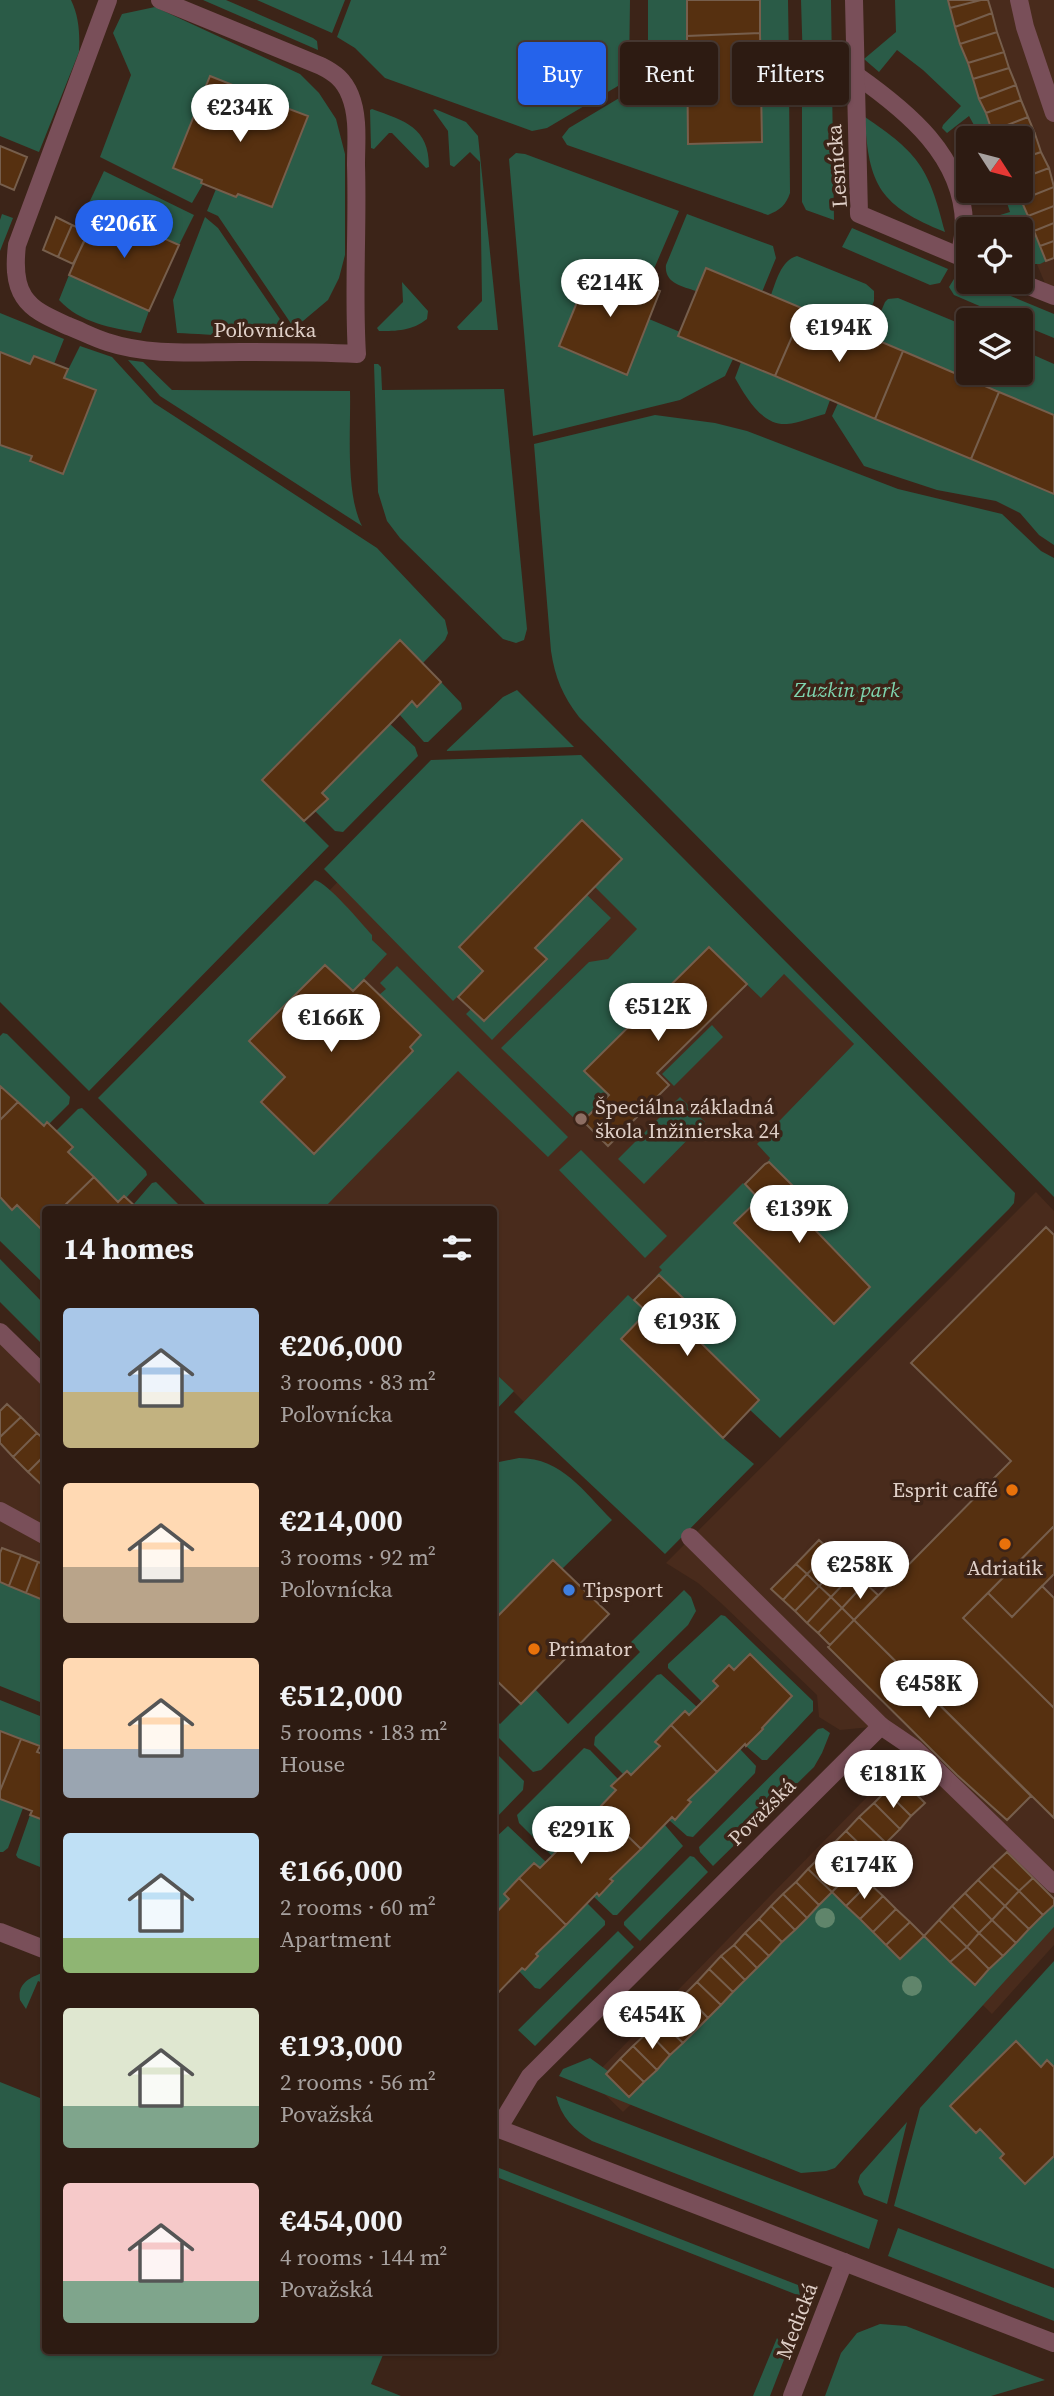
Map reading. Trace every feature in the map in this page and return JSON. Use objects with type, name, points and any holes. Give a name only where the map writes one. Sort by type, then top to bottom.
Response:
[{"type":"street","name":"Poľovnícka","points":[[108,0],[18,245],[15,262],[22,295],[33,308],[51,318],[108,342],[138,349],[168,353],[357,354],[354,304],[358,232],[355,119],[351,97],[344,82],[321,66],[160,0]]},
{"type":"street","name":"Lesnícka","points":[[854,0],[859,214],[956,255]]},
{"type":"street","points":[[1019,0],[1025,27],[1054,113]]},
{"type":"street","points":[[856,75],[910,117],[930,138],[956,180],[963,217]]},
{"type":"street","points":[[1033,288],[1054,296]]},
{"type":"street","points":[[0,1332],[42,1373]]},
{"type":"street","points":[[0,1511],[42,1534]]},
{"type":"street","points":[[690,1537],[881,1726],[915,1749],[1054,1884]]},
{"type":"street","name":"Považská","points":[[497,2126],[530,2076],[881,1726]]},
{"type":"street","points":[[0,1933],[42,1949]]},
{"type":"street","name":"Považská","points":[[497,2128],[1054,2343]]},
{"type":"street","name":"Medická","points":[[792,2396],[844,2262]]},
{"type":"shaded area","points":[[934,0],[1054,0],[1054,296],[1050,295],[1033,255],[1033,217],[1017,217],[1011,203],[1033,203],[1033,126],[980,126]]},
{"type":"shaded area","name":"Špeciálna základná škola Inžinierska 24","points":[[586,776],[992,1182],[765,1407],[524,1402],[497,1375],[497,1206],[323,1206],[169,1055],[437,780]]},
{"type":"shaded area","points":[[1036,1192],[1054,1211],[1054,1945],[992,2014],[925,1949],[902,1971],[832,1905],[623,2112],[590,2080],[914,1749],[881,1726],[840,1730],[819,1717],[817,1695],[721,1603],[698,1583],[666,1563]]},
{"type":"shaded area","points":[[0,1332],[42,1374],[42,1612],[0,1595]]},
{"type":"green space","points":[[0,0],[71,0],[76,12],[79,52],[39,152],[0,136]]},
{"type":"green space","points":[[203,0],[226,0],[313,38],[317,41],[318,50]]},
{"type":"green space","points":[[257,0],[345,0],[332,33]]},
{"type":"green space","points":[[351,0],[630,0],[629,42],[620,42],[620,85],[606,93],[606,42],[518,42],[518,105],[586,105],[547,128],[532,131],[385,78],[355,48],[337,37]]},
{"type":"green space","points":[[648,0],[687,0],[688,42],[648,42]]},
{"type":"green space","points":[[760,0],[788,0],[789,42],[761,42]]},
{"type":"green space","points":[[801,0],[831,0],[832,42],[802,42]]},
{"type":"green space","points":[[895,0],[948,0],[960,44],[991,126],[974,126],[969,116],[947,133],[942,128],[943,125],[961,106],[923,70],[897,50],[879,72],[864,59],[896,32]]},
{"type":"green space","points":[[155,7],[300,74],[319,93],[336,119],[345,154],[345,255],[339,278],[328,300],[303,321],[292,325],[218,216],[207,211],[216,189],[272,207],[307,116],[277,104],[274,110],[240,97],[243,89],[210,76],[173,168],[202,180],[203,184],[192,203],[100,157],[131,75],[113,33],[122,14]]},
{"type":"green space","points":[[620,98],[620,105],[688,105],[689,143],[762,142],[761,105],[789,105],[790,193],[782,207],[768,215],[567,145],[562,137],[569,128]]},
{"type":"green space","points":[[802,105],[832,105],[834,220],[806,210],[802,202]]},
{"type":"green space","points":[[372,109],[405,122],[420,134],[428,154],[429,167],[426,168],[392,133],[374,149],[371,148]]},
{"type":"green space","points":[[433,110],[466,122],[478,136],[498,330],[459,330],[457,327],[482,301],[480,162],[470,152],[454,167],[450,165],[448,131]]},
{"type":"green space","points":[[865,117],[898,142],[920,165],[933,193],[945,232],[906,213],[882,191],[870,160]]},
{"type":"green space","points":[[516,153],[679,211],[647,285],[593,264],[559,347],[627,374],[649,319],[680,332],[678,336],[733,359],[725,376],[680,400],[533,436],[509,159]]},
{"type":"green space","points":[[104,171],[194,215],[179,245],[88,205]]},
{"type":"green space","points":[[1007,203],[1022,203],[1028,217],[993,217],[1010,212]]},
{"type":"green space","points":[[2,214],[13,218],[0,251],[0,220]]},
{"type":"green space","points":[[687,214],[773,246],[776,258],[762,292],[707,269],[696,291],[671,280],[666,265]]},
{"type":"green space","points":[[205,217],[218,228],[286,328],[246,336],[177,333],[173,300]]},
{"type":"green space","points":[[852,228],[948,269],[940,283],[930,285],[842,247]]},
{"type":"green space","points":[[1033,230],[1046,261],[1033,264]]},
{"type":"green space","points":[[797,256],[866,284],[874,291],[874,301],[861,333],[771,295],[783,267],[791,258]]},
{"type":"green space","points":[[69,275],[149,311],[141,333],[97,323],[67,308],[59,300]]},
{"type":"green space","points":[[956,276],[956,294],[1006,294],[1054,314],[1054,338],[1033,329],[1033,308],[984,308],[954,295],[949,287]]},
{"type":"green space","points":[[402,282],[428,311],[427,319],[410,328],[379,331],[377,328],[403,302]]},
{"type":"green space","points":[[898,298],[956,322],[956,374],[870,337],[888,299]]},
{"type":"green space","points":[[0,313],[64,339],[54,364],[34,356],[30,364],[0,352]]},
{"type":"green space","points":[[80,346],[112,357],[154,403],[377,548],[445,620],[448,633],[445,640],[423,663],[399,640],[262,779],[329,846],[89,1091],[0,1002],[0,445],[32,456],[30,462],[63,474],[96,390],[64,378]]},
{"type":"green space","points":[[1033,355],[1054,364],[1054,415],[982,385],[1033,385]]},
{"type":"green space","points":[[128,360],[143,362],[172,390],[350,391],[351,479],[362,526],[160,396]]},
{"type":"green space","points":[[741,362],[830,400],[825,414],[787,424],[770,420],[756,409],[735,378]]},
{"type":"green space","points":[[374,364],[381,367],[382,390],[504,389],[527,629],[524,640],[516,643],[503,639],[400,538],[387,521],[378,492]]},
{"type":"green space","points":[[838,403],[1054,494],[1054,545],[1039,535],[1020,513],[996,501],[937,490],[864,466],[832,416]]},
{"type":"green space","name":"Zuzkin park","points":[[655,415],[715,423],[747,431],[898,489],[1002,514],[1041,551],[1054,558],[1054,1197],[579,717],[568,702],[557,678],[551,651],[534,444]]},
{"type":"green space","points":[[441,682],[461,703],[462,709],[428,742],[424,742],[399,714],[412,701],[418,707]]},
{"type":"green space","points":[[517,690],[574,747],[446,751],[503,697]]},
{"type":"green space","points":[[390,724],[415,747],[418,756],[343,832],[335,831],[315,811],[327,799],[322,793]]},
{"type":"green space","points":[[581,755],[1015,1193],[1014,1203],[1009,1209],[780,1438],[750,1410],[695,1337],[708,1323],[660,1275],[656,1276],[662,1270],[659,1267],[743,1183],[759,1199],[735,1223],[833,1324],[870,1287],[797,1211],[806,1200],[766,1165],[770,1158],[757,1144],[854,1044],[784,974],[761,998],[708,947],[584,1071],[609,1095],[580,1124],[501,1048],[589,962],[608,959],[637,929],[595,887],[621,859],[582,820],[459,947],[483,971],[453,1001],[324,869],[431,760]]},
{"type":"green space","points":[[315,880],[328,888],[344,904],[372,935],[372,940],[387,954],[353,991],[325,965],[250,1041],[285,1077],[261,1103],[315,1153],[413,1051],[410,1047],[421,1036],[379,995],[386,989],[380,983],[397,966],[568,1137],[548,1157],[458,1071],[326,1206],[207,1206],[98,1098]]},
{"type":"green space","points":[[587,895],[611,918],[492,1040],[466,1014],[471,1009],[484,1021],[546,960],[535,948]]},
{"type":"green space","points":[[712,1025],[723,1037],[674,1086],[662,1074]]},
{"type":"green space","points":[[3,1033],[70,1097],[69,1104],[49,1124],[47,1122],[44,1126],[0,1086],[0,1036]]},
{"type":"green space","points":[[680,1097],[705,1122],[644,1184],[618,1159]]},
{"type":"green space","points":[[82,1108],[146,1171],[147,1175],[126,1198],[123,1196],[118,1202],[68,1152],[56,1131]]},
{"type":"green space","points":[[581,1150],[667,1236],[645,1258],[559,1170]]},
{"type":"green space","points":[[156,1182],[180,1206],[133,1205],[152,1183]]},
{"type":"green space","points":[[0,1197],[12,1210],[17,1205],[42,1231],[42,1281],[41,1281],[0,1241]]},
{"type":"green space","points":[[0,1259],[42,1302],[42,1344],[0,1302]]},
{"type":"green space","points":[[628,1295],[647,1312],[621,1339],[722,1437],[754,1464],[665,1554],[514,1412]]},
{"type":"green space","points":[[497,1375],[514,1391],[497,1409]]},
{"type":"green space","points":[[519,1458],[548,1464],[560,1470],[582,1488],[612,1520],[562,1569],[552,1560],[497,1617],[497,1462]]},
{"type":"green space","points":[[0,1582],[42,1600],[42,1703],[0,1686]]},
{"type":"green space","points":[[684,1590],[691,1597],[696,1611],[688,1625],[541,1770],[533,1772],[497,1736],[497,1721],[500,1724],[535,1689],[568,1724],[640,1652],[631,1642]]},
{"type":"green space","points":[[721,1615],[813,1701],[813,1711],[767,1760],[762,1760],[746,1746],[792,1696],[751,1654],[734,1670],[729,1666],[713,1680],[718,1686],[702,1702],[668,1668],[668,1664]]},
{"type":"green space","points":[[661,1674],[697,1707],[689,1715],[684,1711],[655,1742],[660,1746],[631,1775],[627,1771],[623,1774],[594,1745],[595,1737]]},
{"type":"green space","points":[[0,1700],[42,1717],[40,1746],[0,1731]]},
{"type":"green space","points":[[823,1728],[830,1733],[814,1767],[713,1866],[700,1852],[699,1847],[818,1729]]},
{"type":"green space","points":[[584,1748],[590,1750],[618,1779],[611,1786],[616,1790],[585,1822],[580,1817],[569,1839],[552,1856],[519,1823],[517,1815]]},
{"type":"green space","points":[[740,1749],[756,1766],[755,1773],[693,1837],[687,1836],[669,1820],[672,1817],[675,1819],[691,1803],[688,1800]]},
{"type":"green space","points":[[497,1754],[524,1781],[523,1790],[497,1817]]},
{"type":"green space","points":[[0,1799],[23,1808],[8,1848],[3,1852],[0,1852]]},
{"type":"green space","points":[[30,1815],[42,1820],[42,1868],[16,1855]]},
{"type":"green space","points":[[665,1825],[683,1846],[617,1915],[613,1915],[593,1896],[597,1893],[598,1895],[612,1881],[610,1879]]},
{"type":"green space","points":[[508,1826],[546,1862],[540,1868],[533,1863],[519,1878],[509,1899],[497,1912],[497,1836]]},
{"type":"green space","points":[[690,1856],[708,1872],[640,1941],[624,1922]]},
{"type":"green space","points":[[832,1892],[900,1959],[924,1936],[974,1985],[1054,1905],[1054,1927],[835,2168],[801,2173],[559,2076],[563,2069],[590,2058],[608,2071],[606,2074],[630,2097]]},
{"type":"green space","points":[[587,1903],[605,1921],[605,1925],[540,1989],[535,1988],[519,1971],[522,1968],[525,1970],[538,1956],[536,1954]]},
{"type":"green space","points":[[618,1931],[634,1947],[535,2046],[518,2030]]},
{"type":"green space","points":[[1054,1961],[1054,2067],[1047,2061],[1041,2067],[1015,2041],[950,2106],[976,2133],[980,2129],[1004,2154],[1000,2158],[1054,2156],[1054,2269],[894,2206],[920,2108]]},
{"type":"green space","points":[[42,1973],[42,1983],[38,1981],[26,2009],[20,2000],[20,1990],[29,1980]]},
{"type":"green space","points":[[0,2082],[42,2099],[42,2354],[383,2354],[371,2384],[401,2396],[0,2396]]},
{"type":"green space","points":[[556,2096],[878,2220],[869,2249],[592,2141],[569,2122]]},
{"type":"green space","points":[[907,2122],[887,2204],[864,2195],[858,2182],[860,2175]]},
{"type":"green space","points":[[497,2167],[798,2285],[800,2296],[497,2177]]},
{"type":"green space","points":[[898,2228],[1054,2288],[1054,2321],[888,2256]]},
{"type":"green space","points":[[880,2324],[906,2326],[1045,2380],[991,2396],[825,2396],[841,2353],[857,2333]]},
{"type":"green space","points":[[777,2338],[787,2352],[770,2396],[753,2396]]},
{"type":"building","points":[[687,0],[760,0],[760,33],[687,36]]},
{"type":"building","points":[[948,0],[981,0],[950,8]]},
{"type":"building","points":[[988,0],[992,13],[955,27],[950,8]]},
{"type":"building","points":[[992,13],[997,32],[960,44],[955,27]]},
{"type":"building","points":[[997,32],[1004,52],[968,63],[960,44]]},
{"type":"building","points":[[760,33],[760,42],[732,42],[732,105],[761,105],[762,142],[688,144],[688,105],[718,105],[718,42],[687,42],[687,36]]},
{"type":"building","points":[[1004,52],[1009,68],[973,79],[968,63]]},
{"type":"building","points":[[1009,68],[1016,85],[979,99],[973,79]]},
{"type":"building","points":[[210,76],[243,89],[240,97],[274,110],[276,104],[308,116],[272,207],[238,194],[236,197],[173,168]]},
{"type":"building","points":[[1016,85],[1021,100],[986,113],[979,99]]},
{"type":"building","points":[[1021,100],[1028,117],[1005,126],[990,126],[986,113]]},
{"type":"building","points":[[1028,117],[1032,126],[1005,126]]},
{"type":"building","points":[[1033,135],[1041,152],[1033,155]]},
{"type":"building","points":[[0,146],[27,157],[14,190],[0,184]]},
{"type":"building","points":[[1041,152],[1049,168],[1033,174],[1033,155]]},
{"type":"building","points":[[1049,168],[1054,187],[1033,195],[1033,174]]},
{"type":"building","points":[[1054,187],[1054,206],[1028,216],[1022,203],[1033,203],[1033,195]]},
{"type":"building","points":[[1054,206],[1054,223],[1034,231],[1033,217],[1028,216]]},
{"type":"building","points":[[98,209],[179,245],[149,311],[69,275]]},
{"type":"building","points":[[56,217],[72,225],[58,257],[43,250]]},
{"type":"building","points":[[1054,223],[1054,241],[1040,246],[1034,231]]},
{"type":"building","points":[[72,225],[89,232],[73,264],[58,257]]},
{"type":"building","points":[[1054,241],[1054,258],[1046,261],[1040,246]]},
{"type":"building","points":[[593,263],[660,291],[627,375],[559,346]]},
{"type":"building","points":[[706,268],[804,309],[775,376],[678,336]]},
{"type":"building","points":[[804,309],[903,351],[875,419],[775,376]]},
{"type":"building","points":[[903,351],[956,374],[956,385],[983,385],[999,392],[971,459],[875,419]]},
{"type":"building","points":[[0,352],[30,364],[34,356],[68,369],[64,378],[96,390],[63,474],[30,461],[32,456],[0,445]]},
{"type":"building","points":[[999,392],[1054,415],[1054,494],[971,459]]},
{"type":"building","points":[[400,640],[441,682],[417,707],[412,701],[322,793],[328,799],[304,821],[262,780]]},
{"type":"building","points":[[582,820],[622,859],[535,948],[547,959],[484,1021],[458,997],[483,971],[459,947]]},
{"type":"building","points":[[709,947],[747,984],[657,1073],[669,1085],[608,1146],[583,1121],[609,1095],[584,1071]]},
{"type":"building","points":[[325,965],[353,991],[364,980],[421,1035],[410,1047],[413,1051],[314,1154],[261,1102],[285,1077],[249,1041]]},
{"type":"building","points":[[0,1086],[18,1102],[0,1120]]},
{"type":"building","points":[[18,1102],[44,1126],[47,1122],[73,1147],[68,1152],[94,1177],[64,1206],[42,1206],[41,1229],[17,1205],[12,1210],[0,1197],[0,1120]]},
{"type":"building","points":[[769,1162],[807,1200],[797,1211],[870,1287],[834,1324],[734,1223],[759,1199],[745,1184]]},
{"type":"building","points":[[94,1177],[118,1202],[124,1196],[135,1206],[64,1206]]},
{"type":"building","points":[[1046,1227],[1054,1235],[1054,1526],[963,1618],[1054,1708],[1054,1818],[854,1620],[1011,1461],[911,1363]]},
{"type":"building","points":[[659,1275],[709,1323],[695,1337],[759,1400],[723,1438],[621,1339],[647,1312],[634,1300]]},
{"type":"building","points":[[7,1404],[21,1417],[0,1437],[0,1411]]},
{"type":"building","points":[[21,1417],[37,1433],[13,1457],[0,1443],[0,1437]]},
{"type":"building","points":[[37,1433],[42,1437],[42,1458],[28,1472],[13,1457]]},
{"type":"building","points":[[42,1458],[42,1485],[28,1472]]},
{"type":"building","points":[[1054,1526],[1054,1574],[1012,1617],[988,1593]]},
{"type":"building","points":[[819,1540],[831,1551],[807,1574],[796,1564]]},
{"type":"building","points":[[2,1548],[21,1555],[9,1586],[0,1582]]},
{"type":"building","points":[[831,1551],[843,1562],[819,1586],[807,1574]]},
{"type":"building","points":[[21,1555],[38,1562],[26,1593],[9,1586]]},
{"type":"building","name":"Primator","points":[[553,1560],[609,1614],[521,1704],[497,1681],[497,1617]]},
{"type":"building","points":[[38,1562],[42,1564],[42,1600],[26,1593]]},
{"type":"building","points":[[843,1562],[854,1573],[831,1597],[819,1586]]},
{"type":"building","points":[[796,1564],[807,1574],[783,1600],[771,1589]]},
{"type":"building","points":[[854,1573],[865,1583],[842,1608],[831,1597]]},
{"type":"building","points":[[807,1574],[819,1586],[795,1611],[783,1600]]},
{"type":"building","points":[[865,1583],[878,1595],[854,1620],[842,1608]]},
{"type":"building","points":[[819,1586],[831,1597],[807,1623],[795,1611]]},
{"type":"building","points":[[1042,1586],[1054,1598],[1054,1708],[963,1618],[988,1593],[1012,1617]]},
{"type":"building","points":[[831,1597],[842,1608],[818,1633],[807,1623]]},
{"type":"building","points":[[842,1608],[854,1620],[830,1645],[818,1633]]},
{"type":"building","points":[[854,1620],[1031,1796],[1007,1820],[957,1775],[828,1647]]},
{"type":"building","points":[[750,1654],[792,1696],[763,1729],[717,1772],[671,1725],[685,1711],[689,1715],[718,1686],[713,1681],[729,1665],[734,1670]]},
{"type":"building","points":[[671,1725],[717,1772],[688,1800],[691,1802],[675,1820],[672,1817],[641,1849],[599,1808],[616,1790],[611,1786],[627,1771],[631,1775],[660,1746],[655,1742]]},
{"type":"building","points":[[0,1731],[21,1739],[0,1791]]},
{"type":"building","points":[[21,1739],[40,1746],[37,1752],[42,1754],[42,1820],[30,1815],[32,1811],[0,1799],[0,1791]]},
{"type":"building","points":[[899,1777],[925,1803],[911,1816],[886,1791]]},
{"type":"building","points":[[886,1791],[911,1816],[900,1829],[874,1803]]},
{"type":"building","points":[[874,1803],[900,1829],[886,1843],[859,1817]]},
{"type":"building","points":[[599,1808],[641,1849],[610,1879],[613,1881],[599,1896],[597,1893],[566,1925],[519,1878],[534,1863],[540,1868],[569,1839],[564,1833],[580,1817],[585,1822]]},
{"type":"building","points":[[859,1817],[886,1843],[872,1856],[846,1831]]},
{"type":"building","points":[[846,1831],[872,1856],[858,1871],[832,1845]]},
{"type":"building","points":[[832,1845],[855,1868],[844,1880],[820,1857]]},
{"type":"building","points":[[1007,1852],[1033,1878],[1019,1891],[992,1866]]},
{"type":"building","points":[[820,1857],[844,1880],[832,1892],[808,1869]]},
{"type":"building","points":[[992,1866],[1019,1891],[1005,1906],[978,1880]]},
{"type":"building","points":[[855,1868],[869,1883],[846,1906],[832,1892]]},
{"type":"building","points":[[808,1869],[832,1892],[819,1905],[796,1882]]},
{"type":"building","points":[[519,1878],[566,1925],[536,1954],[538,1956],[525,1970],[522,1968],[497,1994],[497,1912],[509,1899],[504,1894]]},
{"type":"building","points":[[1033,1878],[1054,1899],[1054,1905],[1043,1915],[1019,1891]]},
{"type":"building","points":[[978,1880],[1005,1906],[992,1920],[965,1893]]},
{"type":"building","points":[[796,1882],[819,1905],[807,1918],[783,1894]]},
{"type":"building","points":[[869,1883],[883,1896],[860,1919],[846,1906]]},
{"type":"building","points":[[1019,1891],[1043,1915],[1029,1929],[1005,1906]]},
{"type":"building","points":[[965,1893],[992,1920],[979,1933],[952,1906]]},
{"type":"building","points":[[783,1894],[807,1918],[795,1930],[771,1906]]},
{"type":"building","points":[[883,1896],[896,1909],[873,1932],[860,1919]]},
{"type":"building","points":[[771,1906],[795,1930],[782,1942],[759,1919]]},
{"type":"building","points":[[952,1906],[979,1933],[967,1947],[939,1920]]},
{"type":"building","points":[[1005,1906],[1029,1929],[1016,1943],[992,1920]]},
{"type":"building","points":[[896,1909],[910,1922],[886,1945],[873,1932]]},
{"type":"building","points":[[759,1919],[782,1942],[769,1956],[745,1933]]},
{"type":"building","points":[[939,1920],[967,1947],[950,1962],[924,1936]]},
{"type":"building","points":[[992,1920],[1016,1943],[1003,1956],[979,1933]]},
{"type":"building","points":[[910,1922],[924,1936],[900,1959],[886,1945]]},
{"type":"building","points":[[745,1933],[769,1956],[757,1968],[734,1945]]},
{"type":"building","points":[[979,1933],[1003,1956],[989,1969],[967,1947]]},
{"type":"building","points":[[734,1945],[757,1968],[745,1980],[721,1956]]},
{"type":"building","points":[[967,1947],[989,1969],[975,1985],[950,1962]]},
{"type":"building","points":[[721,1956],[745,1980],[733,1992],[709,1969]]},
{"type":"building","points":[[709,1969],[733,1992],[721,2005],[697,1982]]},
{"type":"building","points":[[697,1982],[721,2005],[708,2018],[685,1994]]},
{"type":"building","points":[[685,1994],[708,2018],[696,2030],[672,2007]]},
{"type":"building","points":[[672,2007],[696,2030],[683,2043],[659,2020]]},
{"type":"building","points":[[659,2020],[683,2043],[670,2055],[648,2032]]},
{"type":"building","points":[[648,2032],[670,2055],[657,2070],[633,2046]]},
{"type":"building","points":[[1016,2041],[1041,2067],[1047,2060],[1054,2067],[1054,2156],[1025,2184],[1000,2158],[1004,2154],[980,2129],[976,2133],[950,2106]]},
{"type":"building","points":[[633,2046],[657,2070],[644,2082],[620,2059]]},
{"type":"building","points":[[620,2059],[644,2082],[629,2097],[606,2074]]},
{"type":"place","name":"Špeciálna základná škola Inžinierska 24","points":[[581,1119]]},
{"type":"place","name":"Esprit caffé","points":[[1012,1490]]},
{"type":"place","name":"Adriatik","points":[[1005,1544]]},
{"type":"place","name":"Tipsport","points":[[569,1590]]},
{"type":"place","name":"Primator","points":[[534,1649]]}]
